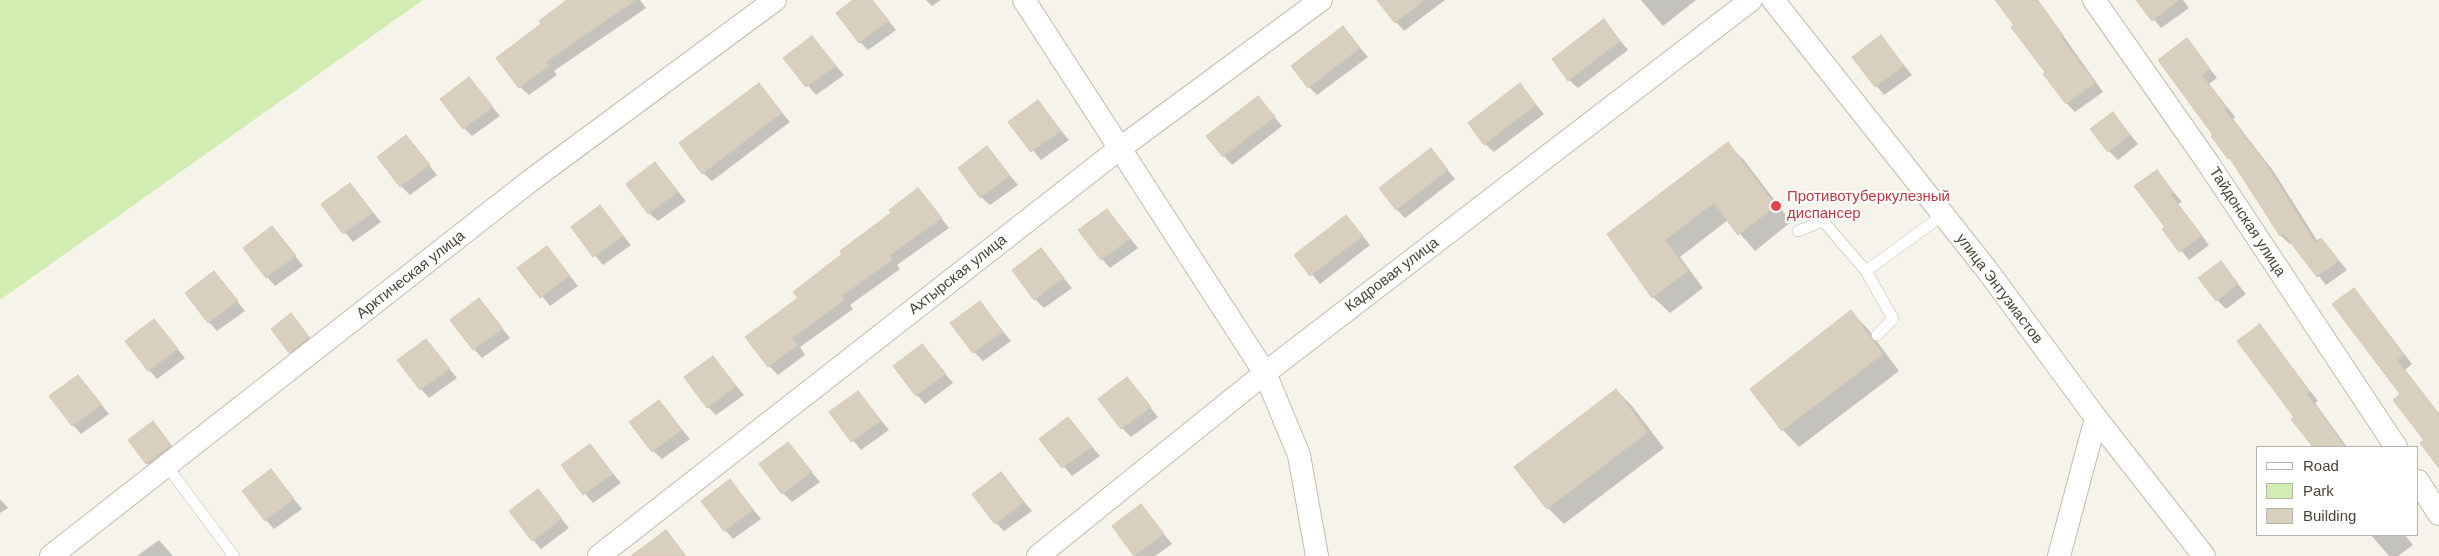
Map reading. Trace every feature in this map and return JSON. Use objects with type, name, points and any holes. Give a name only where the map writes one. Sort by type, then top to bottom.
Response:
[{"type":"street","name":"Арктическая улица","points":[[51,556],[530,181],[776,0]]},
{"type":"street","points":[[1024,0],[1265,373],[1299,456],[1318,556]]},
{"type":"street","name":"Ахтырская улица","points":[[599,556],[1119,149],[1321,0]]},
{"type":"street","name":"Кадровая улица","points":[[1038,556],[1265,373],[1751,0]]},
{"type":"street","name":"улица Энтузиастов","points":[[1773,0],[1987,270],[2096,418],[2204,556]]},
{"type":"street","name":"Тайдонская улица","points":[[2094,0],[2208,163],[2395,446]]},
{"type":"street","points":[[2059,556],[2096,418]]},
{"type":"street","points":[[2419,483],[2439,514]]},
{"type":"lane","points":[[1866,271],[1943,215]]},
{"type":"lane","points":[[1798,230],[1823,221],[1866,271],[1893,318],[1877,335]]},
{"type":"lane","points":[[167,466],[234,556]]},
{"type":"green space","points":[[0,0],[423,0],[0,300]]},
{"type":"building","points":[[567,0],[636,0],[546,62],[549,66],[519,88],[496,58],[541,24],[539,21]]},
{"type":"building","points":[[853,0],[872,0],[889,21],[859,43],[836,13]]},
{"type":"building","points":[[1377,0],[1425,0],[1395,23]]},
{"type":"building","points":[[1995,0],[2037,0],[2063,35],[2061,37],[2095,83],[2066,104],[2043,74],[2045,72],[2011,27],[2014,25]]},
{"type":"building","points":[[2136,0],[2179,0],[2152,21]]},
{"type":"building","points":[[1604,19],[1620,41],[1568,81],[1552,59]]},
{"type":"building","points":[[1343,26],[1360,48],[1308,88],[1291,66]]},
{"type":"building","points":[[1881,35],[1904,66],[1875,87],[1852,57]]},
{"type":"building","points":[[812,36],[836,66],[806,87],[783,58]]},
{"type":"building","points":[[2187,38],[2210,69],[2202,75],[2227,108],[2225,110],[2265,162],[2315,242],[2321,238],[2339,261],[2317,277],[2284,234],[2280,236],[2230,158],[2228,159],[2211,136],[2213,135],[2158,60]]},
{"type":"building","points":[[469,77],[493,107],[463,129],[440,99]]},
{"type":"building","points":[[759,83],[782,113],[702,174],[679,143]]},
{"type":"building","points":[[1520,83],[1536,105],[1484,145],[1468,123]]},
{"type":"building","points":[[1258,96],[1275,117],[1223,157],[1206,136]]},
{"type":"building","points":[[1038,100],[1061,131],[1031,152],[1008,122]]},
{"type":"building","points":[[2113,112],[2130,135],[2108,152],[2090,129]]},
{"type":"building","points":[[406,135],[430,165],[400,187],[377,157]]},
{"type":"building","points":[[1728,142],[1776,206],[1738,235],[1714,203],[1665,240],[1688,271],[1652,298],[1607,234]]},
{"type":"building","points":[[987,146],[1010,176],[980,198],[958,168]]},
{"type":"building","points":[[1431,148],[1448,170],[1396,210],[1379,188]]},
{"type":"building","points":[[655,162],[678,192],[648,214],[626,184]]},
{"type":"building","points":[[2157,170],[2174,193],[2171,195],[2202,236],[2179,252],[2162,229],[2165,227],[2134,186]]},
{"type":"building","points":[[350,183],[373,213],[343,234],[321,204]]},
{"type":"building","points":[[918,188],[942,218],[889,256],[892,260],[842,296],[845,300],[792,338],[798,345],[768,367],[745,337],[798,298],[793,292],[842,254],[840,251],[891,213],[889,210]]},
{"type":"building","points":[[600,205],[623,236],[593,257],[571,227]]},
{"type":"building","points":[[1107,209],[1130,239],[1101,260],[1078,230]]},
{"type":"building","points":[[1346,215],[1363,236],[1310,276],[1294,255]]},
{"type":"building","points":[[272,226],[296,256],[266,278],[243,248]]},
{"type":"building","points":[[547,246],[570,276],[540,298],[517,268]]},
{"type":"building","points":[[1041,248],[1064,278],[1034,300],[1012,270]]},
{"type":"building","points":[[2221,261],[2238,284],[2216,301],[2198,278]]},
{"type":"building","points":[[214,271],[238,301],[208,323],[185,293]]},
{"type":"building","points":[[2354,288],[2404,355],[2397,360],[2439,414],[2439,468],[2420,443],[2424,440],[2393,400],[2400,394],[2332,304]]},
{"type":"building","points":[[479,298],[503,329],[473,350],[450,320]]},
{"type":"building","points":[[980,301],[1003,332],[973,353],[950,323]]},
{"type":"building","points":[[1851,310],[1883,354],[1782,431],[1750,389]]},
{"type":"building","points":[[291,313],[309,337],[289,353],[271,329]]},
{"type":"building","points":[[154,319],[178,349],[148,371],[125,341]]},
{"type":"building","points":[[2260,324],[2310,392],[2307,394],[2344,446],[2312,446],[2291,419],[2294,417],[2237,341]]},
{"type":"building","points":[[426,339],[450,369],[420,390],[397,360]]},
{"type":"building","points":[[922,344],[946,374],[916,396],[893,366]]},
{"type":"building","points":[[713,356],[736,386],[707,408],[684,377]]},
{"type":"building","points":[[78,375],[102,405],[72,426],[49,396]]},
{"type":"building","points":[[1127,377],[1151,407],[1121,429],[1098,399]]},
{"type":"building","points":[[1616,389],[1648,432],[1547,509],[1514,467]]},
{"type":"building","points":[[858,391],[881,421],[851,442],[829,412]]},
{"type":"building","points":[[659,400],[682,430],[652,452],[629,422]]},
{"type":"building","points":[[1068,417],[1092,447],[1062,468],[1039,439]]},
{"type":"building","points":[[153,421],[171,445],[146,464],[128,440]]},
{"type":"building","points":[[788,442],[812,472],[782,494],[759,464]]},
{"type":"building","points":[[590,444],[613,474],[583,495],[561,465]]},
{"type":"building","points":[[271,469],[294,499],[265,521],[242,491]]},
{"type":"building","points":[[1001,472],[1024,502],[995,524],[972,494]]},
{"type":"building","points":[[730,479],[753,510],[724,531],[701,501]]},
{"type":"building","points":[[538,489],[562,519],[532,541],[509,511]]},
{"type":"building","points":[[1141,504],[1164,534],[1134,556],[1112,526]]},
{"type":"building","points":[[666,530],[686,556],[631,556]]},
{"type":"place","name":"Противотуберкулезный диспансер","points":[[1776,206]]}]
